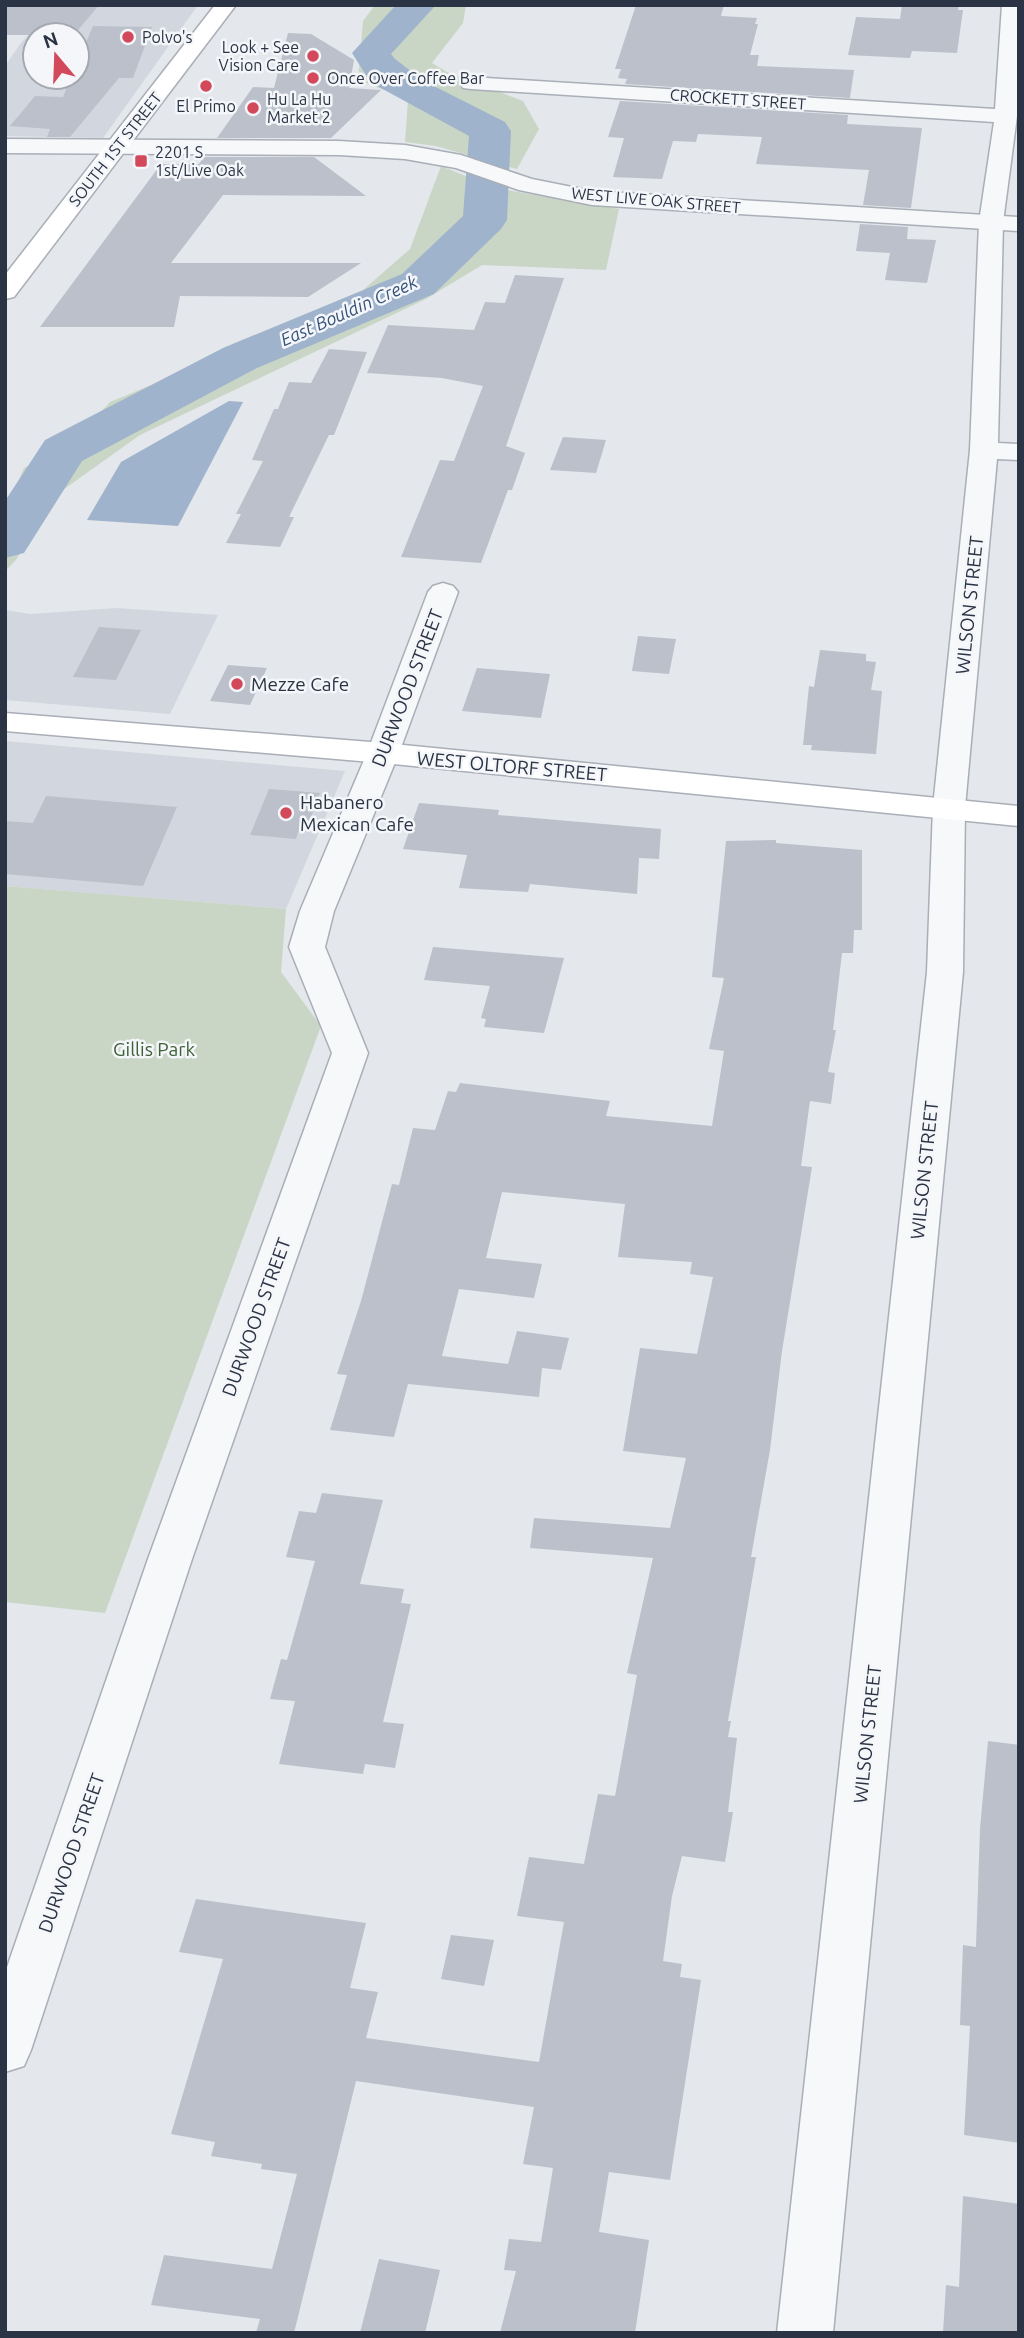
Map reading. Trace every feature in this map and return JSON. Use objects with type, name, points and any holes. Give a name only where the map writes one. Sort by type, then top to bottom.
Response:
[{"type":"main road","name":"SOUTH 1ST STREET","points":[[5,292],[226,5]]},
{"type":"main road","name":"WEST OLTORF STREET","points":[[5,722],[383,753],[1019,816]]},
{"type":"street","name":"WILSON STREET","points":[[805,2333],[945,972],[949,807],[1005,223],[1006,116],[1013,75],[1012,5]]},
{"type":"street","name":"CROCKETT STREET","points":[[471,83],[1006,116]]},
{"type":"street","name":"WEST LIVE OAK STREET","points":[[5,146],[371,149],[461,162],[527,185],[592,198],[1005,223]]},
{"type":"street","points":[[985,450],[1019,452]]},
{"type":"street","name":"DURWOOD STREET","points":[[5,2050],[170,1559],[350,1053],[307,947],[317,911],[383,753],[443,592]]},
{"type":"shaded area","points":[[56,5],[198,5],[103,138],[5,136],[5,66],[21,43],[21,91],[91,91],[91,21],[41,21]]},
{"type":"shaded area","points":[[117,608],[218,615],[170,714],[5,700],[5,610],[30,614]]},
{"type":"shaded area","points":[[5,741],[345,771],[286,909],[5,886]]},
{"type":"green space","points":[[375,5],[466,5],[463,23],[432,63],[447,72],[523,101],[539,129],[517,169],[436,146],[405,142],[408,99],[358,80],[363,21]]},
{"type":"green space","points":[[441,166],[495,188],[619,209],[606,270],[482,265],[426,299],[140,435],[60,492],[16,560],[5,571],[5,512],[24,468],[72,443],[110,402],[316,317],[354,298],[410,249]]},
{"type":"green space","name":"Gillis Park","points":[[5,886],[286,909],[281,972],[321,1026],[105,1613],[5,1602]]},
{"type":"water","points":[[229,401],[243,402],[178,526],[87,520],[121,462]]},
{"type":"building","points":[[5,5],[99,5],[86,21],[21,21],[21,35],[5,35]]},
{"type":"building","points":[[636,5],[724,5],[721,16],[757,18],[750,55],[759,55],[757,66],[854,70],[850,98],[625,84],[627,79],[618,78],[621,69],[615,69]]},
{"type":"building","points":[[902,5],[959,5],[958,10],[963,10],[957,53],[912,51],[910,58],[848,55],[856,17],[900,19]]},
{"type":"building","points":[[93,26],[152,27],[133,78],[119,78],[70,137],[47,137],[50,129],[10,126],[35,96],[63,97],[65,91],[91,91]]},
{"type":"building","points":[[288,33],[311,34],[354,60],[349,88],[381,90],[331,138],[217,138],[253,87],[274,88]]},
{"type":"building","points":[[620,101],[848,115],[847,124],[922,128],[911,208],[863,205],[869,170],[756,164],[762,137],[698,134],[696,142],[673,141],[662,179],[613,177],[624,138],[608,137]]},
{"type":"building","points":[[204,157],[314,157],[366,196],[223,195],[171,263],[361,263],[308,297],[180,296],[174,327],[40,327],[161,164],[199,164]]},
{"type":"building","points":[[860,224],[908,227],[907,239],[936,240],[927,283],[885,280],[890,253],[856,251]]},
{"type":"building","points":[[515,275],[564,278],[506,446],[525,453],[512,490],[508,490],[481,563],[401,557],[440,460],[454,461],[483,386],[442,378],[367,373],[388,325],[474,330],[485,302],[505,303]]},
{"type":"building","points":[[329,349],[367,352],[334,435],[329,435],[289,517],[294,517],[280,547],[226,543],[241,514],[236,514],[263,461],[252,460],[274,409],[278,409],[289,382],[311,383]]},
{"type":"building","points":[[563,437],[606,440],[596,473],[550,470]]},
{"type":"building","points":[[99,627],[141,630],[116,680],[73,677]]},
{"type":"building","points":[[638,636],[676,639],[669,674],[632,671]]},
{"type":"building","points":[[820,650],[866,654],[866,661],[876,662],[871,690],[882,691],[876,754],[811,750],[812,745],[803,745],[809,686],[814,687]]},
{"type":"building","points":[[228,665],[267,668],[250,705],[210,701]]},
{"type":"building","points":[[477,668],[550,674],[541,718],[462,711]]},
{"type":"building","name":"Habanero Mexican Cafe","points":[[269,789],[320,793],[305,833],[298,832],[296,839],[250,835]]},
{"type":"building","points":[[46,796],[177,807],[143,886],[5,874],[5,821],[33,823]]},
{"type":"building","points":[[419,803],[499,810],[498,815],[661,829],[659,859],[639,858],[637,894],[530,884],[528,892],[459,888],[467,855],[403,849]]},
{"type":"building","points":[[776,840],[776,843],[862,850],[862,930],[854,930],[853,953],[842,953],[833,1030],[836,1030],[828,1072],[835,1073],[831,1104],[810,1101],[801,1166],[812,1167],[782,1351],[770,1450],[751,1557],[756,1557],[728,1721],[731,1721],[728,1737],[737,1738],[728,1812],[733,1812],[725,1862],[682,1856],[672,1896],[663,1961],[682,1964],[680,1977],[701,1980],[670,2180],[609,2172],[599,2232],[649,2240],[635,2333],[500,2333],[516,2271],[504,2270],[509,2239],[541,2242],[553,2168],[523,2164],[534,2107],[356,2081],[294,2333],[256,2333],[260,2319],[151,2305],[164,2255],[272,2269],[297,2174],[261,2169],[262,2164],[211,2156],[215,2142],[171,2134],[223,1959],[179,1952],[196,1899],[366,1923],[350,1988],[378,1992],[366,2038],[539,2062],[564,1922],[517,1916],[529,1857],[584,1864],[598,1794],[615,1796],[637,1675],[627,1673],[653,1558],[530,1548],[534,1518],[670,1528],[686,1458],[623,1451],[640,1348],[697,1354],[713,1277],[690,1274],[692,1262],[618,1257],[625,1204],[502,1192],[486,1258],[542,1264],[534,1298],[459,1289],[442,1356],[508,1364],[517,1331],[569,1338],[561,1370],[542,1368],[539,1397],[408,1384],[394,1437],[330,1430],[347,1375],[337,1374],[361,1301],[392,1184],[399,1185],[413,1128],[435,1130],[448,1091],[456,1092],[460,1083],[610,1101],[606,1116],[712,1126],[724,1051],[709,1049],[724,978],[712,977],[726,841]]},
{"type":"building","points":[[433,947],[564,958],[544,1033],[484,1027],[486,1019],[481,1018],[490,986],[424,980]]},
{"type":"building","points":[[322,1493],[383,1500],[360,1584],[404,1589],[401,1603],[411,1604],[383,1722],[404,1724],[395,1768],[365,1764],[363,1774],[279,1764],[295,1701],[270,1699],[281,1659],[287,1660],[315,1561],[286,1557],[299,1511],[316,1513]]},
{"type":"building","points":[[988,1741],[1019,1745],[1019,2143],[964,2135],[970,2026],[960,2025],[963,1945],[976,1947],[980,1829]]},
{"type":"building","points":[[451,1935],[494,1940],[484,1986],[441,1979]]},
{"type":"building","points":[[963,2196],[1019,2204],[1019,2333],[943,2333],[946,2285],[959,2287]]},
{"type":"building","points":[[379,2259],[440,2270],[425,2333],[360,2333]]},
{"type":"waterway","name":"East Bouldin Creek","points":[[5,542],[63,451],[240,358],[418,284],[485,220],[490,131],[408,88],[380,67],[371,53],[417,5]]},
{"type":"place","name":"Polvo's","points":[[128,37]]},
{"type":"place","name":"Look + See Vision Care","points":[[313,56]]},
{"type":"place","name":"Once Over Coffee Bar","points":[[313,78]]},
{"type":"place","name":"El Primo","points":[[206,86]]},
{"type":"place","name":"Hu La Hu Market 2","points":[[253,108]]},
{"type":"place","name":"2201 S 1st/Live Oak","points":[[141,161]]},
{"type":"place","name":"Mezze Cafe","points":[[237,684]]},
{"type":"place","name":"Habanero Mexican Cafe","points":[[286,813]]}]
